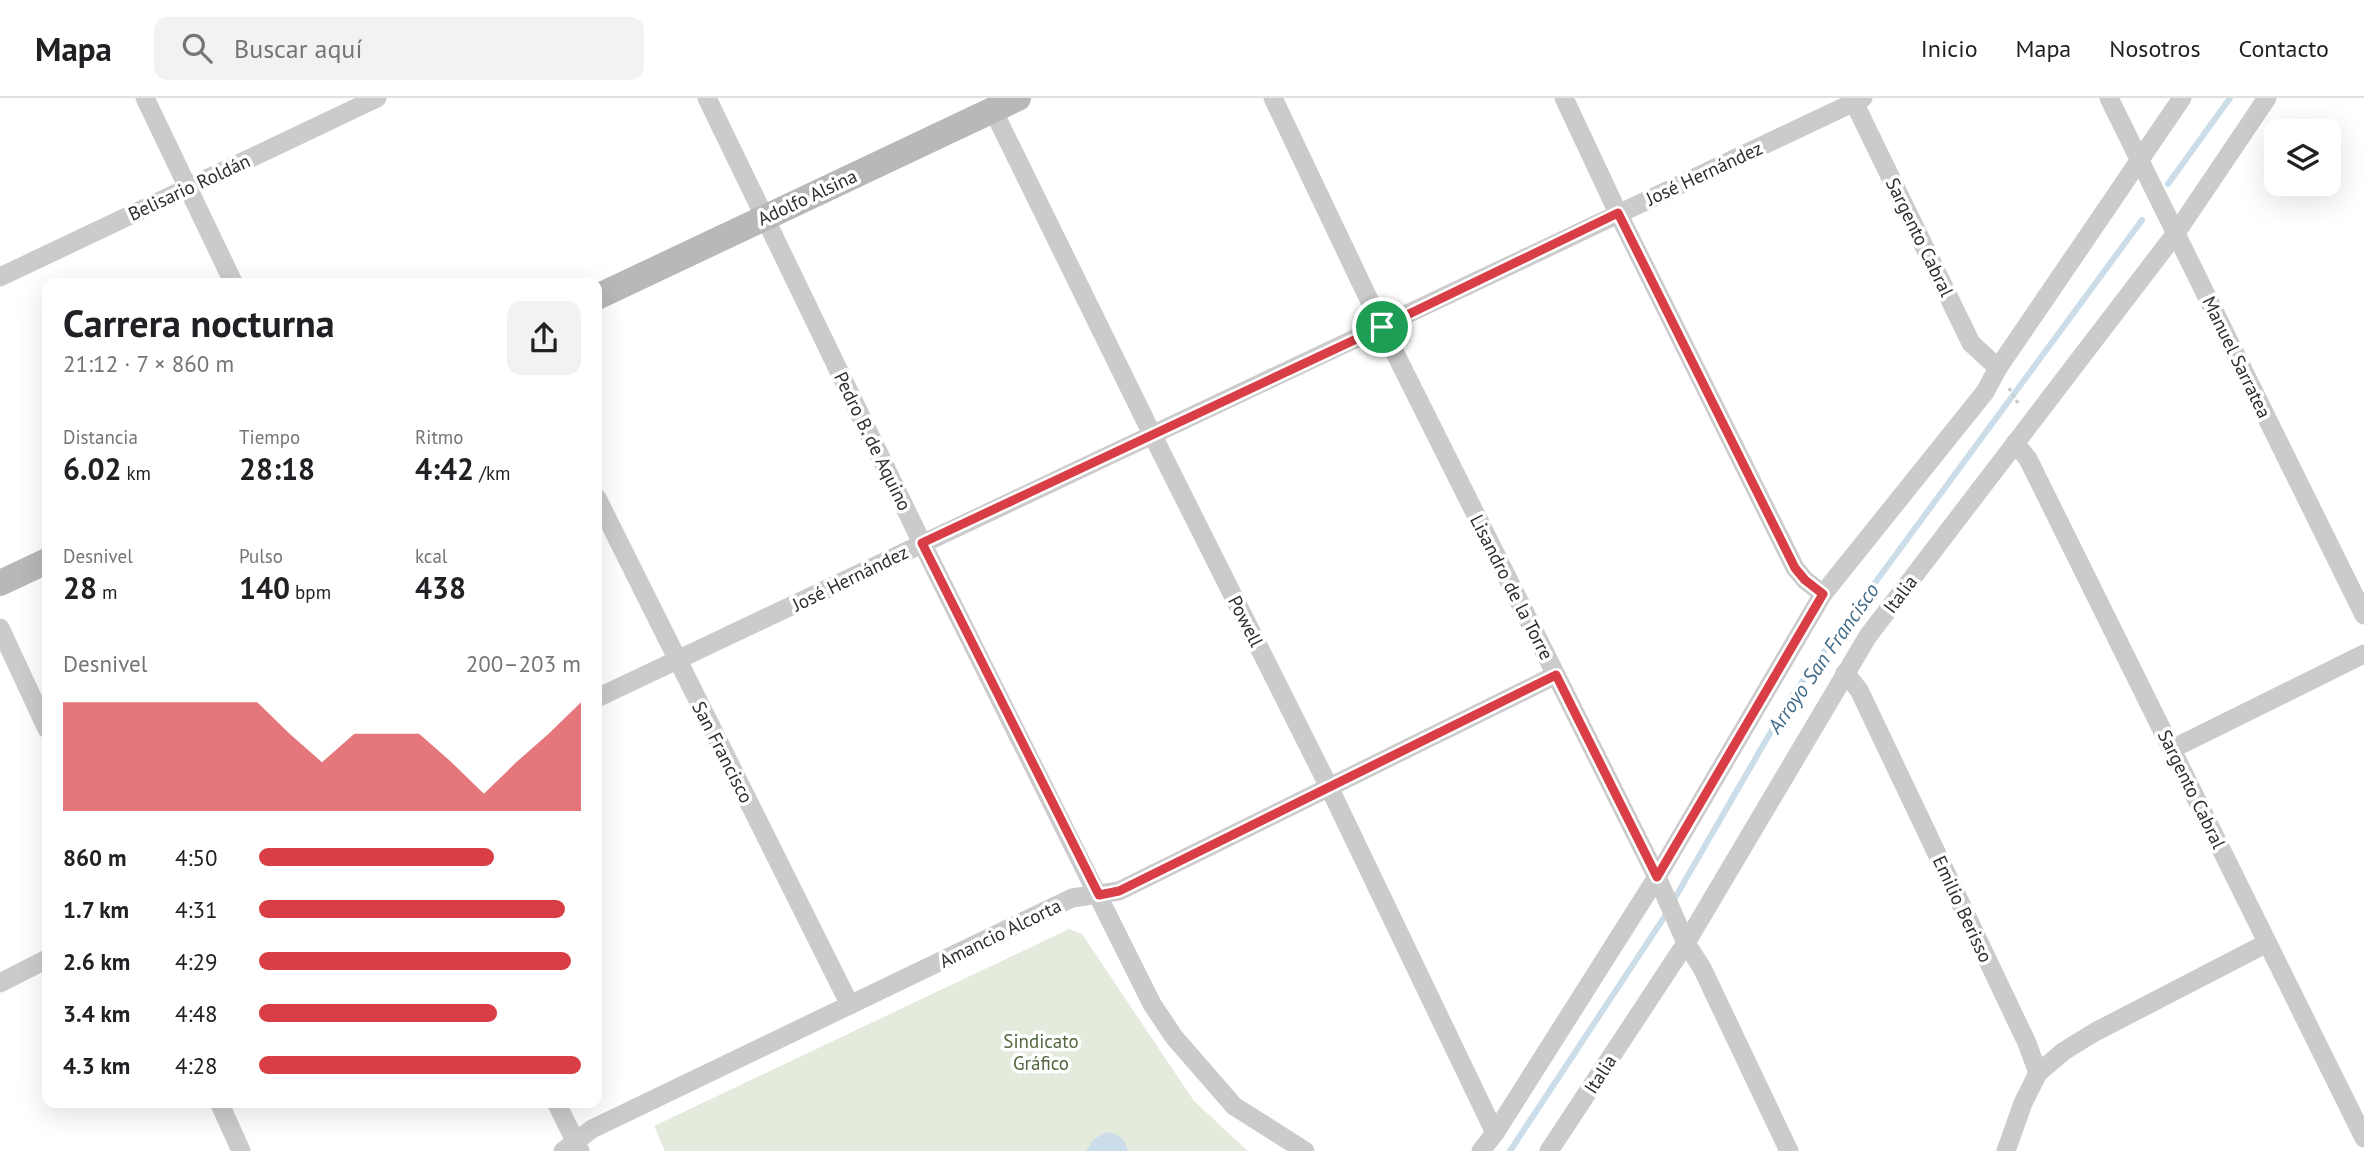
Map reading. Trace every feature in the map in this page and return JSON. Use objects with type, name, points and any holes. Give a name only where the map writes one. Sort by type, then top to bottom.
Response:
[{"type":"street","points":[[145,98],[230,278]]},
{"type":"street","name":"Belisario Roldán","points":[[0,277],[377,98]]},
{"type":"street","name":"Pedro B. de Aquino","points":[[707,98],[922,543],[1152,1004],[1174,1037],[1234,1106],[1305,1151]]},
{"type":"street","name":"Adolfo Alsina","points":[[602,295],[1018,98]]},
{"type":"street","name":"Lisandro de la Torre","points":[[1273,98],[1382,327],[1683,935],[1702,968],[1789,1151]]},
{"type":"street","points":[[1564,98],[1618,213],[1795,568],[1823,594]]},
{"type":"street","name":"Manuel Sarratea","points":[[2109,98],[2364,615]]},
{"type":"street","points":[[1481,1151],[1660,885],[1823,594],[2001,375],[2139,159],[2182,98]]},
{"type":"street","name":"Italia","points":[[1549,1151],[1868,636],[2015,443],[2267,98]]},
{"type":"street","name":"José Hernández","points":[[602,696],[1857,100]]},
{"type":"street","name":"Sargento Cabral","points":[[1857,100],[1971,343],[2001,375]]},
{"type":"street","name":"Powell","points":[[993,110],[1329,787],[1495,1133]]},
{"type":"street","name":"Sargento Cabral","points":[[2015,443],[2028,459],[2364,1138]]},
{"type":"street","name":"San Francisco","points":[[602,508],[850,1005]]},
{"type":"street","points":[[0,583],[42,563]]},
{"type":"street","points":[[0,628],[42,718]]},
{"type":"street","points":[[2172,749],[2364,654]]},
{"type":"street","name":"Emilio Berisso","points":[[1845,673],[1859,690],[2027,1043],[2038,1073]]},
{"type":"street","name":"Amancio Alcorta","points":[[573,1148],[592,1129],[1072,898],[1119,891],[1556,675]]},
{"type":"street","points":[[2006,1151],[2023,1103],[2038,1073],[2064,1051],[2095,1032],[2267,943]]},
{"type":"street","points":[[0,983],[42,962]]},
{"type":"street","points":[[222,1108],[241,1151]]},
{"type":"street","points":[[558,1108],[573,1148]]},
{"type":"path","points":[[2001,375],[2024,413]]},
{"type":"green space","name":"Sindicato Gráfico","points":[[1069,929],[1082,934],[1194,1101],[1248,1151],[665,1151],[654,1126]]},
{"type":"water","points":[[1106,1132],[1120,1137],[1128,1151],[1086,1151],[1093,1140]]},
{"type":"waterway","name":"Arroyo San Francisco","points":[[2168,184],[2230,98]]},
{"type":"waterway","name":"Arroyo San Francisco","points":[[1672,903],[1791,697],[2142,220]]},
{"type":"waterway","name":"Arroyo San Francisco","points":[[1510,1151],[1667,913]]},
{"type":"route","points":[[1618,213],[1795,568],[1823,594],[1794,639],[1657,877],[1556,675],[1119,891],[1099,895],[922,543],[1382,327],[1618,213]]}]
